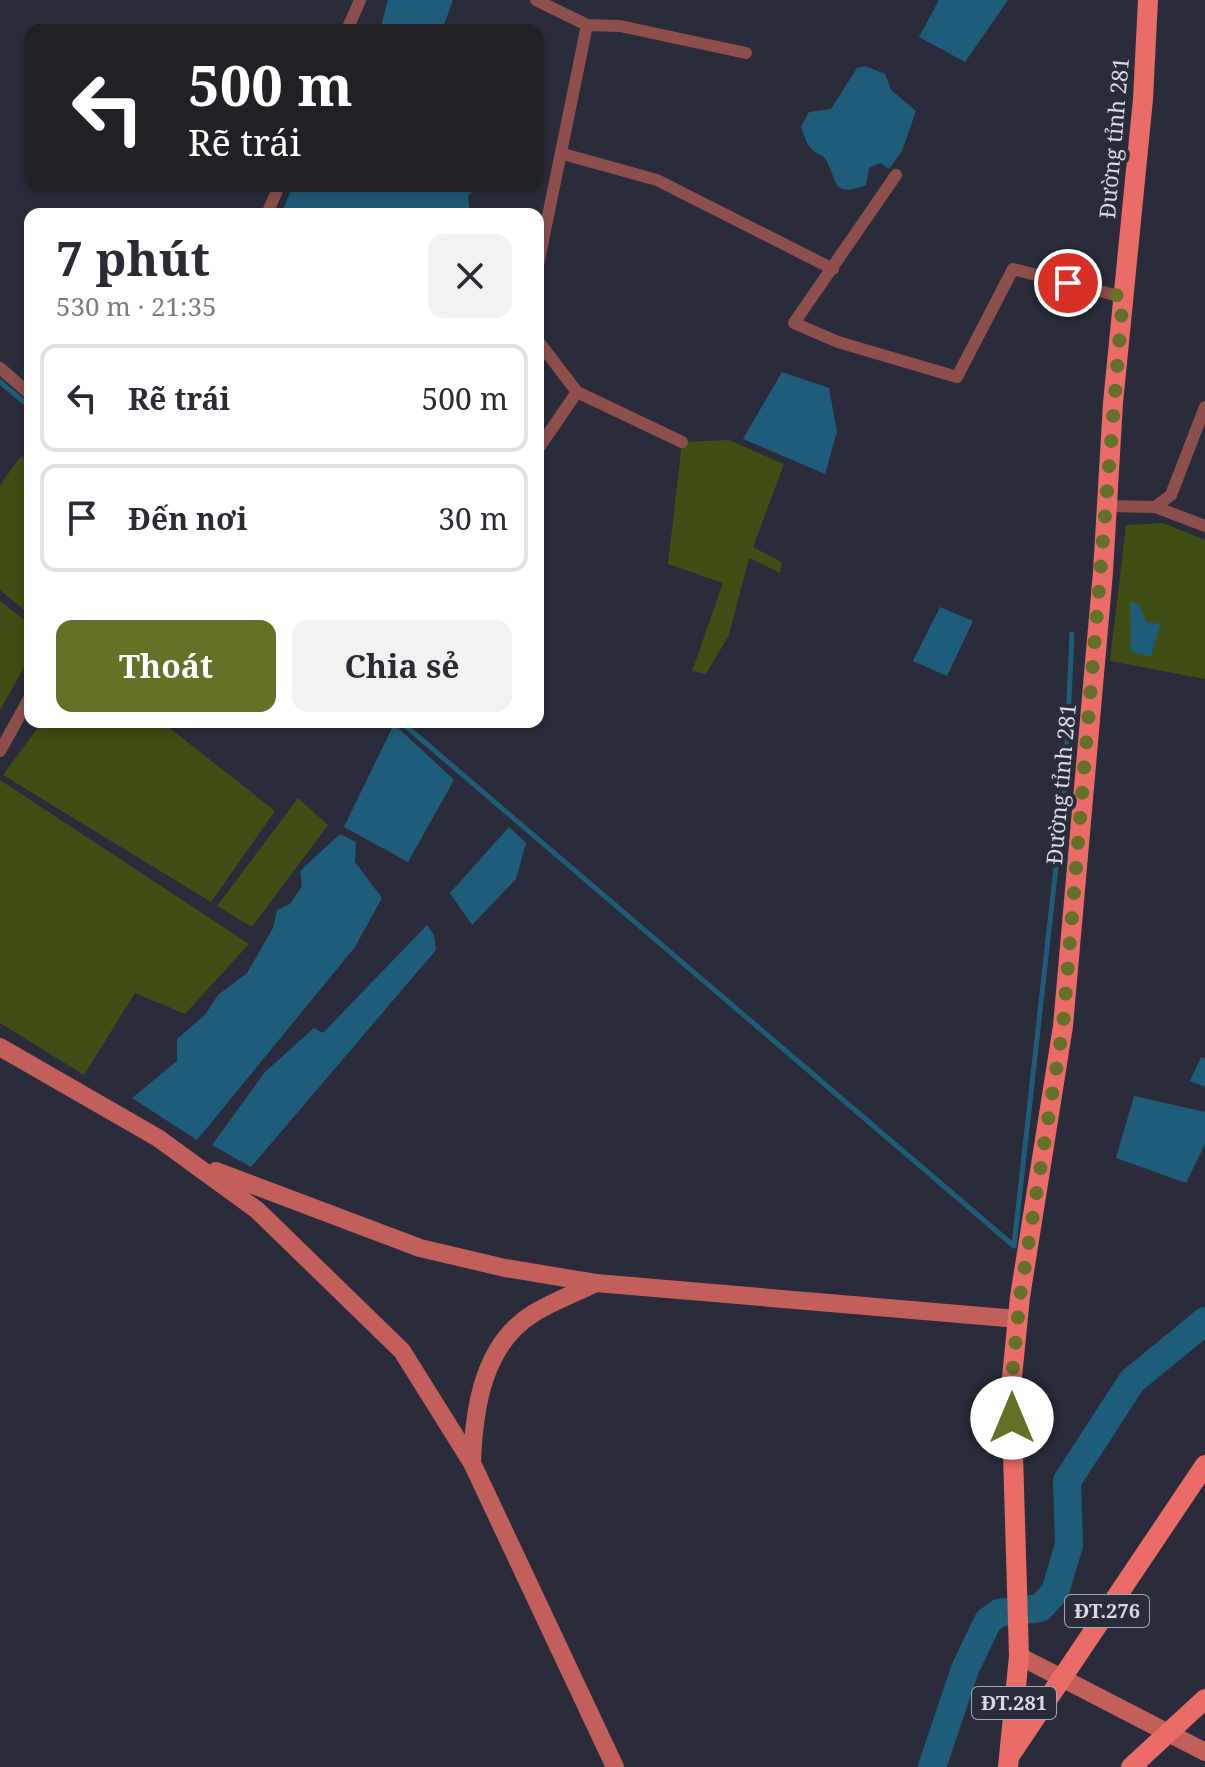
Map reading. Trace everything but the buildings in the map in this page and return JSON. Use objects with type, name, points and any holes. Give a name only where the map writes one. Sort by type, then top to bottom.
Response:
[{"type":"main road","name":"Đường tỉnh 281","points":[[1018,1647],[1011,1387],[1018,1319],[1063,1026],[1123,297],[1143,99],[1148,0]]},
{"type":"main road","points":[[0,1047],[193,1162],[279,1229],[402,1351],[472,1463],[544,1623],[615,1767]]},
{"type":"main road","points":[[193,1162],[420,1248],[596,1283],[1018,1319]]},
{"type":"main road","points":[[472,1463],[473,1421],[489,1365],[508,1338],[532,1314],[596,1283]]},
{"type":"main road","name":"ĐT.276","points":[[1007,1764],[1205,1465]]},
{"type":"main road","points":[[1018,1647],[1064,1676],[1205,1752]]},
{"type":"main road","name":"ĐT.281","points":[[1007,1764],[1018,1647]]},
{"type":"main road","points":[[1131,1767],[1205,1699]]},
{"type":"street","points":[[350,24],[360,0]]},
{"type":"street","points":[[536,0],[587,25],[620,26],[746,53]]},
{"type":"street","points":[[544,238],[563,154],[578,54],[587,25]]},
{"type":"street","points":[[563,154],[657,180],[833,269]]},
{"type":"street","points":[[896,175],[794,323],[838,342],[957,377],[1013,269],[1123,297]]},
{"type":"street","points":[[544,349],[577,392],[682,442]]},
{"type":"street","points":[[0,368],[24,389]]},
{"type":"street","points":[[544,440],[577,392]]},
{"type":"street","points":[[1155,507],[1171,495],[1205,407]]},
{"type":"street","points":[[1108,506],[1155,507],[1205,526]]},
{"type":"street","points":[[0,751],[24,708]]},
{"type":"green space","points":[[729,440],[784,464],[753,547],[782,562],[780,573],[749,558],[729,635],[706,674],[692,671],[723,583],[668,564],[682,442]]},
{"type":"green space","points":[[21,456],[24,459],[24,610],[0,590],[0,485]]},
{"type":"green space","points":[[1163,523],[1205,540],[1205,679],[1110,661],[1126,525]]},
{"type":"green space","points":[[0,601],[24,619],[24,668],[0,710]]},
{"type":"green space","points":[[38,728],[170,728],[275,811],[211,902],[3,775]]},
{"type":"green space","points":[[0,780],[249,944],[185,1014],[135,993],[84,1075],[0,1023]]},
{"type":"green space","points":[[298,798],[328,825],[252,927],[217,906]]},
{"type":"water","points":[[388,0],[453,0],[444,24],[382,24]]},
{"type":"water","points":[[939,0],[1008,0],[965,62],[919,37]]},
{"type":"water","points":[[865,66],[885,74],[891,90],[916,111],[902,151],[889,169],[880,163],[869,168],[866,185],[846,190],[837,184],[823,156],[810,147],[801,127],[809,112],[831,109],[857,68]]},
{"type":"water","points":[[290,192],[473,192],[468,196],[469,208],[284,208]]},
{"type":"water","points":[[782,372],[829,388],[837,432],[825,474],[743,439]]},
{"type":"water","points":[[1130,601],[1139,605],[1146,622],[1160,624],[1151,657],[1131,652]]},
{"type":"water","points":[[940,607],[973,621],[947,676],[913,661]]},
{"type":"water","points":[[392,728],[398,728],[454,780],[408,862],[344,827]]},
{"type":"water","points":[[509,827],[526,843],[516,879],[472,925],[450,893]]},
{"type":"water","points":[[340,834],[356,842],[355,862],[382,898],[355,947],[197,1140],[132,1098],[177,1061],[177,1039],[205,1015],[218,995],[247,973],[273,928],[277,910],[290,904],[302,886],[300,871]]},
{"type":"water","points":[[427,925],[434,935],[436,950],[251,1167],[212,1145],[265,1072],[314,1028],[323,1033]]},
{"type":"water","points":[[1201,1057],[1205,1059],[1205,1087],[1190,1081]]},
{"type":"water","points":[[1134,1096],[1205,1112],[1205,1144],[1186,1183],[1116,1158]]},
{"type":"waterway","points":[[0,382],[24,402]]},
{"type":"waterway","points":[[408,728],[1014,1246],[1065,786],[1072,634]]},
{"type":"waterway","points":[[932,1767],[965,1669],[988,1621],[999,1613],[1040,1608],[1055,1592],[1069,1545],[1067,1481],[1132,1381],[1205,1321]]},
{"type":"route","points":[[1012,1418],[1011,1387],[1020,1297],[1063,1026],[1103,572],[1123,297],[1068,283]]}]
